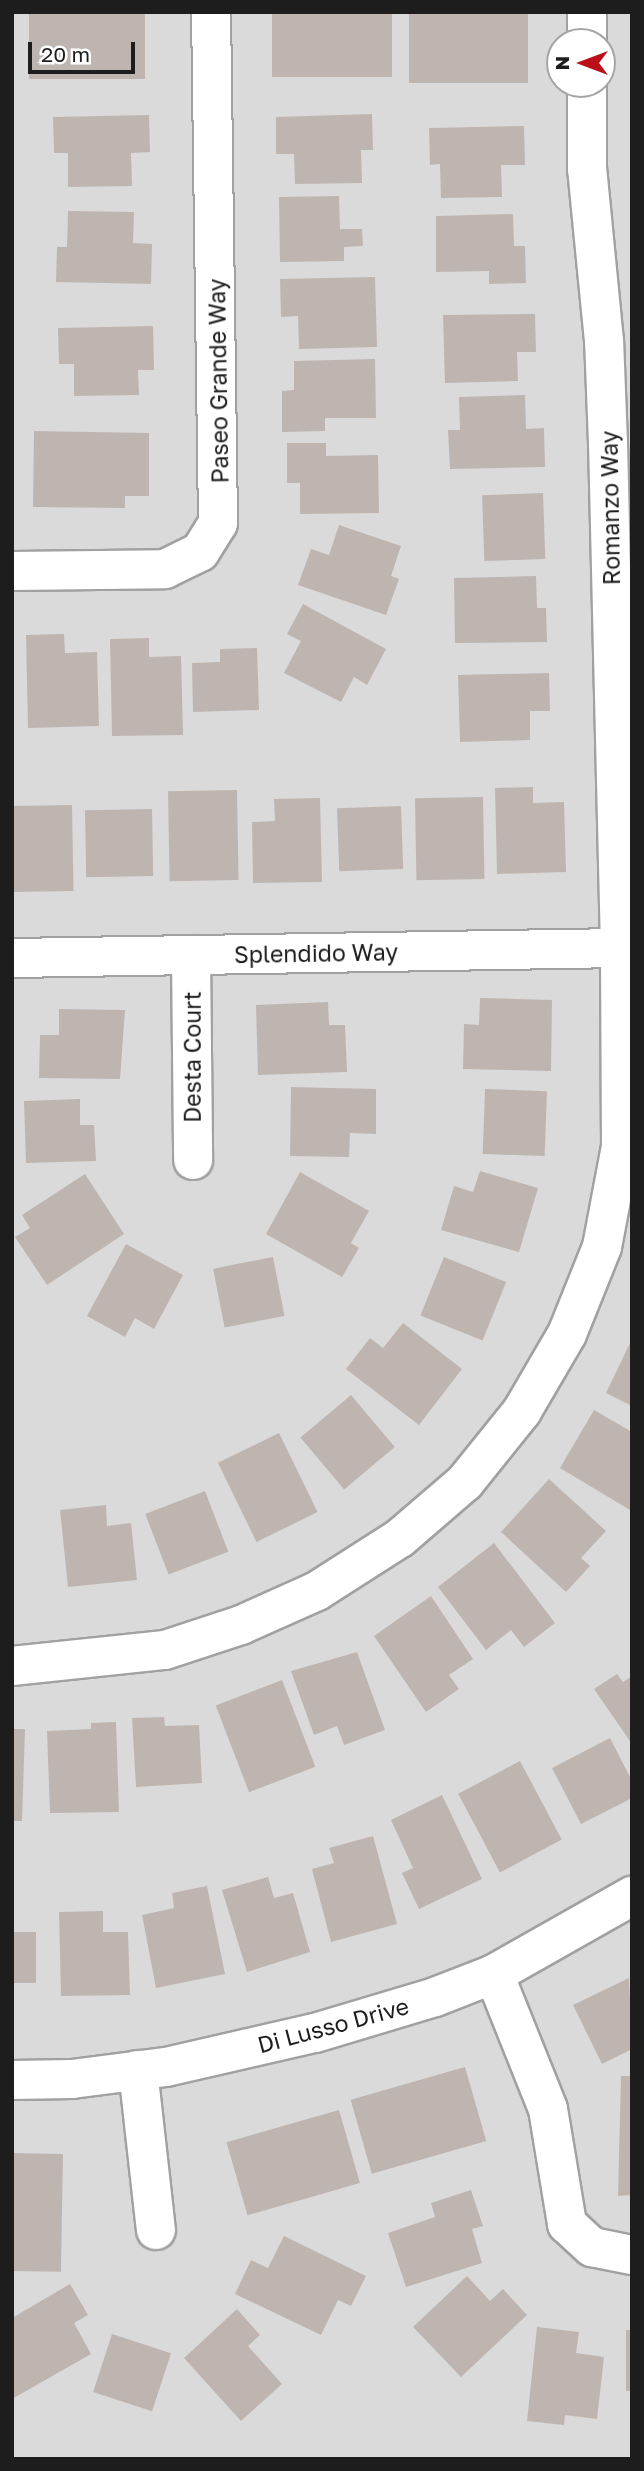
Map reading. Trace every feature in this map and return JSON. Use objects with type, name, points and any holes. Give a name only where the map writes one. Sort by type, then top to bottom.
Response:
[{"type":"street","name":"Paseo Grande Way","points":[[12,571],[165,569],[200,552],[218,523],[211,12]]},
{"type":"street","name":"Romanzo Way","points":[[12,1666],[165,1650],[241,1625],[317,1591],[400,1538],[465,1482],[522,1410],[567,1334],[602,1247],[621,1146],[620,948],[607,418],[587,169],[587,98]]},
{"type":"street","name":"Splendido Way","points":[[12,958],[620,948]]},
{"type":"street","name":"Desta Court","points":[[191,955],[192,1160]]},
{"type":"street","name":"Di Lusso Drive","points":[[12,2080],[72,2079],[138,2070],[315,2033],[435,1997],[494,1974],[632,1896]]},
{"type":"street","points":[[494,1974],[548,2109],[567,2224],[592,2247],[632,2255]]},
{"type":"street","points":[[138,2070],[156,2230]]},
{"type":"shaded area","points":[[12,12],[632,12],[632,2459],[12,2459]]},
{"type":"building","points":[[29,12],[145,12],[145,79],[29,79]]},
{"type":"building","points":[[272,12],[392,12],[392,77],[272,77]]},
{"type":"building","points":[[409,12],[528,12],[528,83],[409,83]]},
{"type":"building","points":[[372,114],[373,150],[361,150],[362,183],[295,184],[294,154],[276,154],[276,117]]},
{"type":"building","points":[[149,115],[150,152],[131,153],[132,186],[68,187],[68,153],[54,153],[53,117]]},
{"type":"building","points":[[524,126],[525,165],[501,165],[502,197],[441,198],[440,164],[430,165],[429,128]]},
{"type":"building","points":[[339,196],[340,229],[362,229],[363,246],[344,247],[344,261],[280,262],[279,197]]},
{"type":"building","points":[[68,211],[134,212],[133,243],[152,244],[151,284],[56,282],[57,247],[67,247]]},
{"type":"building","points":[[513,214],[514,246],[525,246],[526,283],[489,284],[489,271],[436,272],[436,216]]},
{"type":"building","points":[[375,277],[377,347],[299,349],[298,316],[281,317],[280,279]]},
{"type":"building","points":[[535,314],[536,352],[517,352],[518,381],[445,383],[443,315]]},
{"type":"building","points":[[153,326],[154,370],[138,370],[139,395],[74,396],[74,364],[59,364],[58,328]]},
{"type":"building","points":[[375,359],[376,418],[325,418],[325,431],[282,432],[282,391],[294,390],[294,361]]},
{"type":"building","points":[[525,395],[526,429],[544,428],[545,467],[450,469],[448,430],[460,430],[459,397]]},
{"type":"building","points":[[34,431],[149,433],[149,496],[125,496],[125,508],[33,507]]},
{"type":"building","points":[[287,443],[326,443],[326,456],[378,455],[379,513],[300,514],[300,483],[287,483]]},
{"type":"building","points":[[543,493],[545,559],[484,561],[482,495]]},
{"type":"building","points":[[339,525],[401,546],[391,576],[399,579],[386,615],[298,585],[311,549],[329,555]]},
{"type":"building","points":[[536,576],[537,608],[546,608],[547,642],[455,643],[454,578]]},
{"type":"building","points":[[303,604],[386,649],[367,685],[354,677],[341,702],[284,673],[301,641],[287,634]]},
{"type":"building","points":[[64,634],[65,653],[97,652],[99,726],[28,728],[26,635]]},
{"type":"building","points":[[149,638],[149,657],[181,656],[183,735],[112,736],[110,639]]},
{"type":"building","points":[[257,648],[259,710],[193,712],[192,663],[220,662],[220,649]]},
{"type":"building","points":[[549,673],[550,711],[530,711],[530,740],[460,742],[458,675]]},
{"type":"building","points":[[533,787],[533,803],[564,802],[566,872],[497,874],[495,788]]},
{"type":"building","points":[[237,790],[239,880],[170,881],[168,791]]},
{"type":"building","points":[[483,797],[484,879],[416,880],[415,798]]},
{"type":"building","points":[[320,798],[322,882],[253,883],[252,822],[275,821],[274,799]]},
{"type":"building","points":[[72,805],[74,891],[14,892],[12,806]]},
{"type":"building","points":[[401,806],[403,869],[339,871],[337,808]]},
{"type":"building","points":[[152,809],[153,876],[86,877],[85,810]]},
{"type":"building","points":[[480,998],[552,1000],[551,1071],[463,1069],[464,1024],[479,1025]]},
{"type":"building","points":[[328,1002],[329,1025],[345,1025],[347,1072],[258,1075],[256,1005]]},
{"type":"building","points":[[59,1009],[125,1010],[120,1079],[39,1078],[40,1035],[59,1035]]},
{"type":"building","points":[[291,1087],[376,1089],[376,1134],[350,1133],[349,1157],[290,1156]]},
{"type":"building","points":[[485,1089],[547,1091],[545,1156],[483,1154]]},
{"type":"building","points":[[80,1099],[80,1125],[94,1125],[96,1161],[26,1163],[24,1101]]},
{"type":"building","points":[[480,1171],[538,1188],[519,1252],[441,1230],[454,1186],[473,1192]]},
{"type":"building","points":[[300,1172],[369,1211],[351,1243],[359,1248],[342,1277],[266,1234]]},
{"type":"building","points":[[85,1174],[124,1234],[47,1285],[15,1237],[30,1228],[22,1215]]},
{"type":"building","points":[[126,1244],[183,1275],[154,1329],[135,1318],[125,1337],[87,1316]]},
{"type":"building","points":[[273,1257],[284,1316],[225,1328],[213,1269]]},
{"type":"building","points":[[444,1257],[506,1282],[483,1341],[420,1315]]},
{"type":"building","points":[[403,1323],[462,1369],[419,1425],[346,1369],[370,1338],[383,1348]]},
{"type":"building","points":[[632,1339],[632,1406],[606,1393]]},
{"type":"building","points":[[351,1395],[395,1447],[344,1490],[300,1437]]},
{"type":"building","points":[[594,1410],[632,1432],[630,1510],[560,1468]]},
{"type":"building","points":[[279,1433],[318,1512],[256,1542],[218,1463]]},
{"type":"building","points":[[549,1479],[606,1531],[581,1558],[590,1566],[566,1592],[501,1532]]},
{"type":"building","points":[[205,1491],[228,1552],[169,1575],[145,1514]]},
{"type":"building","points":[[106,1505],[107,1526],[131,1523],[137,1580],[68,1587],[60,1510]]},
{"type":"building","points":[[494,1543],[555,1623],[524,1647],[511,1630],[486,1650],[438,1587]]},
{"type":"building","points":[[431,1596],[473,1659],[449,1675],[459,1689],[426,1712],[374,1636]]},
{"type":"building","points":[[357,1652],[385,1730],[344,1745],[337,1726],[314,1735],[291,1671]]},
{"type":"building","points":[[617,1674],[623,1682],[632,1676],[632,1744],[594,1689]]},
{"type":"building","points":[[282,1680],[315,1767],[249,1792],[216,1705]]},
{"type":"building","points":[[164,1717],[165,1726],[199,1725],[202,1783],[136,1787],[132,1718]]},
{"type":"building","points":[[116,1722],[119,1812],[50,1813],[47,1731],[91,1729],[91,1723]]},
{"type":"building","points":[[12,1729],[25,1729],[22,1821],[12,1821]]},
{"type":"building","points":[[610,1738],[632,1781],[632,1798],[581,1824],[552,1768]]},
{"type":"building","points":[[520,1761],[562,1840],[500,1872],[458,1794]]},
{"type":"building","points":[[442,1795],[482,1879],[419,1909],[402,1873],[413,1868],[391,1820]]},
{"type":"building","points":[[373,1836],[397,1924],[331,1942],[312,1869],[334,1863],[329,1848]]},
{"type":"building","points":[[268,1877],[274,1898],[293,1893],[310,1952],[247,1972],[222,1890]]},
{"type":"building","points":[[207,1886],[225,1974],[156,1988],[142,1915],[174,1908],[172,1893]]},
{"type":"building","points":[[103,1911],[103,1932],[128,1932],[130,1995],[61,1996],[59,1912]]},
{"type":"building","points":[[12,1932],[36,1932],[36,1983],[12,1983]]},
{"type":"building","points":[[629,1978],[632,2049],[602,2064],[573,2005]]},
{"type":"building","points":[[465,2067],[486,2141],[372,2174],[351,2100]]},
{"type":"building","points":[[621,2076],[632,2076],[632,2195],[618,2196]]},
{"type":"building","points":[[339,2110],[360,2183],[247,2215],[227,2142]]},
{"type":"building","points":[[12,2153],[63,2154],[61,2272],[12,2271]]},
{"type":"building","points":[[471,2190],[483,2226],[472,2229],[482,2263],[406,2287],[388,2233],[435,2217],[431,2203]]},
{"type":"building","points":[[284,2236],[366,2276],[351,2306],[338,2300],[321,2335],[235,2294],[251,2260],[268,2268]]},
{"type":"building","points":[[467,2276],[490,2301],[503,2289],[527,2315],[461,2377],[413,2327]]},
{"type":"building","points":[[70,2284],[88,2315],[74,2323],[91,2354],[12,2399],[12,2318]]},
{"type":"building","points":[[237,2309],[260,2335],[248,2346],[282,2384],[241,2421],[184,2358]]},
{"type":"building","points":[[537,2327],[579,2332],[576,2353],[604,2357],[597,2419],[565,2415],[564,2425],[527,2421]]},
{"type":"building","points":[[626,2330],[632,2330],[632,2391],[626,2391]]},
{"type":"building","points":[[112,2334],[171,2353],[152,2411],[93,2392]]}]
